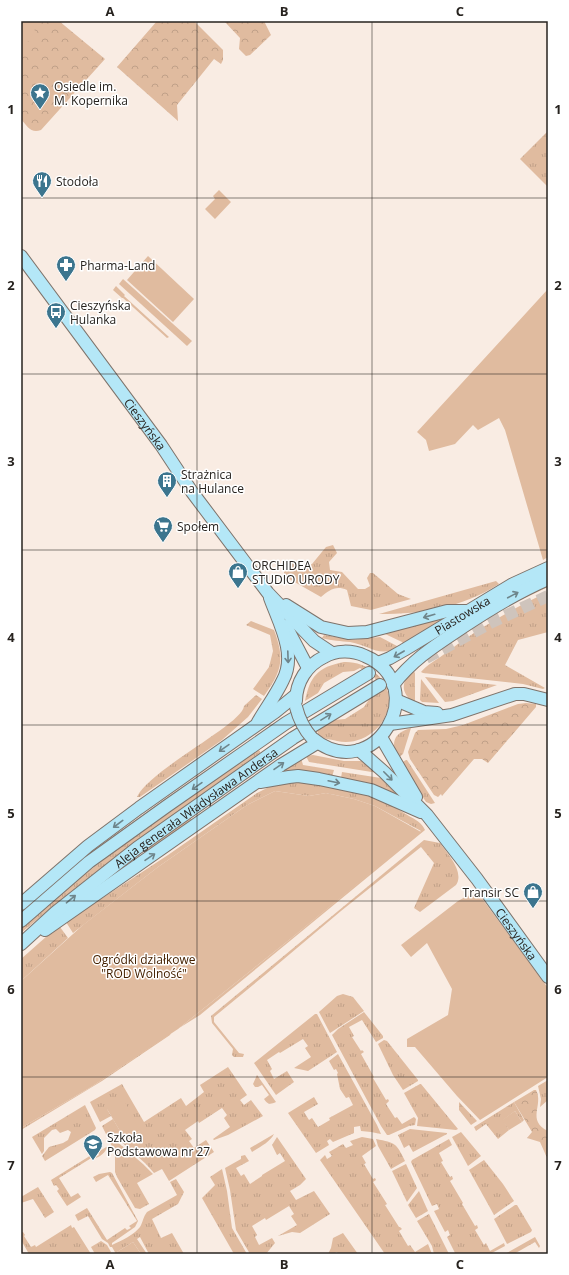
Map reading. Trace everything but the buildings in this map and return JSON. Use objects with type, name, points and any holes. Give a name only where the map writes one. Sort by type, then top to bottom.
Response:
[{"type":"main road","name":"Cieszyńska","points":[[21,256],[160,445],[192,492],[268,593],[314,641],[332,653]]},
{"type":"main road","name":"Piastowska","points":[[378,663],[404,650],[512,584],[548,568]]},
{"type":"main road","name":"Piastowska","points":[[393,685],[412,663],[441,642],[511,596],[548,579]]},
{"type":"main road","name":"Cieszyńska","points":[[268,593],[308,668]]},
{"type":"main road","points":[[268,593],[321,627],[348,633],[367,632],[447,611],[467,611]]},
{"type":"main road","points":[[256,726],[284,680],[288,668],[289,656],[286,644],[268,593]]},
{"type":"main road","points":[[352,652],[370,658],[378,663],[387,673],[393,685],[396,700],[390,724],[381,738],[360,750],[333,750],[314,740],[304,729],[299,718],[296,701],[298,685],[308,668],[319,659],[332,653],[352,652]]},
{"type":"main road","name":"Aleja generała Władysława Andersa","points":[[21,921],[90,862],[154,816],[286,723],[368,673]]},
{"type":"main road","name":"Aleja generała Władysława Andersa","points":[[21,945],[62,907],[137,848],[293,738],[380,685]]},
{"type":"main road","points":[[390,724],[452,715],[515,694],[524,694],[548,700]]},
{"type":"main road","points":[[396,700],[424,712],[452,715]]},
{"type":"main road","points":[[21,904],[88,846],[139,808],[275,712],[296,701]]},
{"type":"main road","name":"Cieszyńska","points":[[381,738],[427,815],[548,977]]},
{"type":"main road","points":[[21,945],[293,757],[314,740]]},
{"type":"main road","name":"Cieszyńska","points":[[360,750],[427,815]]},
{"type":"main road","points":[[254,784],[298,776],[319,779],[371,790],[427,815]]},
{"type":"green space","points":[[21,21],[59,21],[105,59],[41,130],[38,131],[30,129],[21,119]]},
{"type":"green space","points":[[26,21],[31,22],[35,31],[22,50],[21,26]]},
{"type":"green space","points":[[157,21],[194,21],[223,50],[223,60],[221,64],[214,59],[177,105],[178,121],[117,67]]},
{"type":"green space","points":[[224,21],[264,21],[271,35],[250,55],[246,56],[239,49],[240,38]]},
{"type":"green space","points":[[548,131],[548,187],[520,159]]},
{"type":"green space","points":[[219,190],[231,202],[215,219],[205,209],[215,199],[213,196]]},
{"type":"green space","points":[[148,256],[194,299],[173,322],[127,280]]},
{"type":"green space","points":[[123,279],[192,341],[187,346],[119,284]]},
{"type":"green space","points":[[116,286],[125,295],[124,296],[169,337],[167,338],[113,290]]},
{"type":"green space","points":[[548,289],[548,557],[543,560],[505,430],[499,418],[478,430],[473,425],[455,444],[429,451],[426,440],[417,432]]},
{"type":"green space","points":[[333,545],[337,553],[329,562],[330,570],[342,572],[358,589],[365,589],[370,586],[367,578],[370,573],[373,573],[398,594],[411,599],[371,610],[351,606],[347,590],[336,588],[327,592],[321,597],[284,576],[284,572],[292,562],[305,567],[312,564],[326,547]]},
{"type":"green space","points":[[496,581],[499,584],[470,599],[456,604],[411,613],[379,614]]},
{"type":"green space","points":[[548,585],[548,587],[510,605],[418,666],[432,654],[488,616]]},
{"type":"green space","points":[[548,592],[548,632],[518,640],[505,665],[545,688],[543,689],[523,684],[421,672],[468,637],[507,613]]},
{"type":"green space","points":[[452,615],[404,645],[402,642],[383,633]]},
{"type":"green space","points":[[251,621],[274,630],[280,649],[280,664],[278,672],[264,696],[253,689],[269,667],[273,651],[270,635],[246,625]]},
{"type":"green space","points":[[324,635],[352,640],[380,637],[399,648],[379,651],[350,642],[322,638]]},
{"type":"green space","points":[[344,662],[360,664],[374,672],[385,684],[389,700],[388,709],[379,726],[364,738],[346,742],[324,738],[317,734],[317,731],[334,720],[345,719],[364,707],[370,698],[383,690],[374,677],[360,668],[354,671],[343,672],[324,683],[318,693],[305,701],[309,685],[316,674],[327,667]]},
{"type":"green space","points":[[412,669],[415,673],[415,703],[406,695],[404,691],[404,682]]},
{"type":"green space","points":[[425,677],[497,685],[453,701],[445,702]]},
{"type":"green space","points":[[421,679],[439,703],[422,702],[420,700]]},
{"type":"green space","points":[[256,695],[262,699],[248,717],[222,740],[140,797],[137,797],[145,786],[159,774],[229,724],[240,714],[244,706]]},
{"type":"green space","points":[[518,704],[536,704],[536,707],[488,763],[482,759],[474,759],[442,796],[441,794],[438,797],[434,795],[410,759],[408,752],[415,733],[418,730],[446,729],[463,725]]},
{"type":"green space","points":[[411,728],[403,754],[398,758],[394,747],[395,739],[397,735]]},
{"type":"green space","points":[[258,750],[260,753],[168,818],[108,863],[21,933],[21,927],[85,874]]},
{"type":"green space","points":[[313,755],[344,761],[363,761],[378,773],[309,762],[306,756]]},
{"type":"green space","points":[[301,758],[303,765],[334,770],[332,777],[280,773]]},
{"type":"green space","points":[[406,760],[435,803],[431,804],[426,802],[401,763]]},
{"type":"green space","points":[[342,772],[381,778],[384,775],[407,801],[341,778]]},
{"type":"green space","points":[[295,782],[340,788],[369,796],[383,802],[396,808],[422,825],[425,830],[200,1015],[179,1028],[421,831],[375,806],[354,799],[326,793],[309,796],[275,791],[247,805],[158,867],[73,933],[66,922],[168,855],[257,793],[271,786]]},
{"type":"green space","name":"Ogródki działkowe \"ROD Wolność\"","points":[[275,791],[309,796],[326,793],[354,799],[375,806],[421,832],[178,1029],[91,1087],[21,1128],[21,981],[83,925],[158,867],[247,805]]},
{"type":"green space","points":[[190,817],[192,820],[152,849],[149,848],[150,846]]},
{"type":"green space","points":[[424,840],[440,843],[451,857],[458,874],[456,885],[420,912],[414,908],[434,863],[421,847],[341,911],[214,1017],[214,1022],[239,1053],[244,1054],[243,1057],[234,1057],[232,1055],[233,1049],[212,1023],[211,1016]]},
{"type":"green space","points":[[474,895],[481,897],[548,988],[548,1077],[480,1120],[457,1096],[415,1047],[407,1047],[407,1039],[448,1015],[452,989],[427,943],[411,957],[401,945],[458,901],[467,896]]},
{"type":"green space","points":[[60,927],[68,938],[21,981],[21,959],[47,936]]},
{"type":"green space","points":[[343,994],[353,997],[364,1011],[330,1033],[319,1012],[337,996]]},
{"type":"green space","points":[[364,1012],[383,1038],[376,1042],[362,1020],[349,1027],[354,1036],[352,1037],[361,1051],[362,1050],[364,1052],[361,1054],[386,1100],[388,1099],[389,1101],[386,1104],[395,1118],[397,1117],[402,1124],[414,1117],[416,1119],[415,1125],[409,1126],[389,1135],[387,1135],[381,1126],[332,1035],[338,1029]]},
{"type":"green space","points":[[315,1014],[317,1014],[337,1052],[308,1071],[294,1068],[311,1057],[305,1048],[308,1046],[303,1039],[267,1060],[272,1069],[270,1071],[274,1079],[287,1071],[294,1082],[276,1095],[254,1063]]},
{"type":"green space","points":[[171,1033],[102,1081],[21,1130],[21,1128],[91,1087]]},
{"type":"green space","points":[[384,1040],[387,1041],[418,1080],[403,1090],[393,1075],[378,1044]]},
{"type":"green space","points":[[338,1054],[381,1134],[361,1131],[360,1126],[354,1127],[354,1133],[333,1142],[330,1139],[327,1141],[329,1145],[316,1153],[288,1113],[314,1097],[318,1104],[304,1112],[309,1120],[312,1118],[318,1127],[330,1120],[329,1118],[353,1105],[349,1097],[346,1098],[340,1089],[338,1073],[336,1069],[334,1070],[329,1061]]},
{"type":"green space","points":[[228,1067],[247,1095],[240,1100],[244,1105],[251,1100],[263,1116],[228,1135],[214,1140],[213,1139],[230,1127],[224,1118],[227,1115],[222,1108],[199,1123],[198,1121],[185,1130],[192,1139],[189,1141],[194,1148],[206,1140],[214,1152],[169,1181],[162,1169],[154,1173],[116,1137],[109,1140],[102,1126],[113,1119],[124,1138],[140,1131],[107,1109],[111,1116],[100,1122],[90,1102],[122,1084],[144,1122],[181,1098],[186,1106],[204,1092],[200,1085]]},
{"type":"green space","points":[[257,1075],[276,1102],[270,1104],[265,1101],[264,1099],[269,1095],[262,1085],[255,1087],[253,1084]]},
{"type":"green space","points":[[548,1080],[548,1100],[540,1107],[541,1099],[538,1086]]},
{"type":"green space","points":[[420,1084],[458,1129],[417,1126],[418,1118],[404,1093]]},
{"type":"green space","points":[[536,1090],[538,1096],[538,1122],[541,1127],[548,1131],[548,1160],[540,1142],[527,1138],[532,1132],[514,1102]]},
{"type":"green space","points":[[124,1100],[140,1131],[124,1138],[107,1109]]},
{"type":"green space","points":[[459,1102],[477,1121],[471,1125],[459,1110]]},
{"type":"green space","points":[[514,1102],[524,1120],[522,1122],[515,1111],[503,1120],[509,1130],[498,1139],[486,1124],[476,1131],[474,1127]]},
{"type":"green space","points":[[85,1105],[96,1128],[95,1130],[45,1161],[42,1156],[49,1147],[68,1140],[71,1132],[68,1130],[60,1133],[56,1129],[52,1130],[44,1138],[44,1151],[42,1154],[32,1137]]},
{"type":"green space","points":[[515,1111],[522,1122],[509,1130],[502,1120]]},
{"type":"green space","points":[[410,1129],[447,1134],[413,1152],[409,1145],[404,1148],[398,1135]]},
{"type":"green space","points":[[461,1132],[481,1156],[468,1166],[452,1137]]},
{"type":"green space","points":[[274,1134],[267,1142],[252,1152],[250,1148]]},
{"type":"green space","points":[[277,1137],[306,1179],[290,1191],[296,1200],[314,1191],[330,1214],[300,1233],[292,1232],[278,1236],[297,1225],[291,1216],[294,1214],[289,1206],[266,1220],[265,1218],[252,1226],[257,1235],[255,1237],[259,1245],[272,1238],[275,1243],[266,1254],[250,1254],[236,1230],[225,1168],[241,1159],[241,1156],[245,1155],[249,1161],[236,1168],[241,1176],[244,1174],[250,1184],[285,1161],[280,1153],[277,1155],[272,1145]]},
{"type":"green space","points":[[362,1137],[373,1139],[376,1146],[362,1156],[366,1163],[364,1164],[373,1179],[375,1178],[376,1180],[373,1182],[387,1204],[385,1205],[399,1227],[402,1229],[399,1231],[408,1246],[410,1245],[415,1252],[428,1244],[432,1254],[385,1254],[320,1160],[325,1155],[327,1159],[332,1156],[329,1152],[343,1144],[346,1148],[353,1145],[350,1141]]},
{"type":"green space","points":[[376,1139],[395,1145],[405,1161],[391,1169],[378,1146]]},
{"type":"green space","points":[[449,1139],[452,1145],[439,1153],[443,1161],[441,1162],[450,1177],[452,1176],[453,1179],[450,1181],[463,1203],[462,1204],[475,1226],[477,1225],[478,1228],[475,1230],[484,1245],[486,1243],[490,1251],[504,1243],[505,1246],[490,1254],[455,1253],[447,1237],[450,1235],[448,1230],[445,1232],[434,1211],[439,1209],[437,1204],[432,1206],[411,1162]]},
{"type":"green space","points":[[115,1140],[153,1174],[137,1183],[149,1204],[140,1209],[135,1208],[115,1172],[115,1154],[110,1142]]},
{"type":"green space","points":[[108,1146],[106,1151],[101,1155],[94,1159],[93,1157],[59,1178],[71,1197],[78,1193],[81,1197],[67,1206],[57,1191],[59,1189],[56,1185],[54,1186],[51,1180],[93,1154],[95,1157],[99,1155],[98,1152]]},
{"type":"green space","points":[[484,1160],[514,1201],[494,1215],[469,1170]]},
{"type":"green space","points":[[406,1164],[417,1188],[407,1202],[392,1171]]},
{"type":"green space","points":[[222,1169],[227,1191],[232,1228],[247,1254],[234,1254],[202,1198],[215,1185],[210,1177]]},
{"type":"green space","points":[[110,1172],[112,1173],[138,1221],[135,1227],[112,1243],[112,1245],[138,1230],[147,1212],[177,1195],[170,1182],[176,1179],[184,1192],[178,1204],[152,1219],[161,1238],[172,1233],[184,1254],[149,1254],[140,1237],[137,1239],[147,1254],[141,1254],[133,1242],[116,1254],[112,1247],[110,1247],[108,1243],[102,1239],[88,1216],[78,1221],[75,1215],[87,1208],[107,1240],[125,1228],[127,1230],[131,1228],[129,1226],[137,1221],[108,1175],[96,1182],[93,1177]]},
{"type":"green space","points":[[38,1187],[54,1212],[45,1218],[33,1199],[21,1203],[21,1197]]},
{"type":"green space","points":[[419,1191],[428,1211],[416,1218],[408,1205]]},
{"type":"green space","points":[[517,1205],[532,1230],[531,1232],[507,1244],[494,1219]]},
{"type":"green space","points":[[429,1214],[449,1254],[434,1254],[432,1246],[417,1221]]},
{"type":"green space","points":[[71,1225],[72,1228],[74,1227],[91,1254],[29,1254],[21,1240],[21,1232],[23,1232],[31,1247],[35,1245],[36,1247]]},
{"type":"green space","points":[[343,1233],[358,1254],[338,1254],[337,1252],[328,1254],[333,1238]]},
{"type":"green space","points":[[535,1237],[540,1246],[539,1248],[535,1242],[514,1254],[505,1254]]},
{"type":"green space","points":[[101,1241],[107,1245],[111,1252],[108,1254],[95,1254],[91,1247]]},
{"type":"green space","points":[[133,1242],[141,1254],[118,1254],[117,1252]]},
{"type":"tunnel","points":[[426,658],[492,622],[548,596]]},
{"type":"place","name":"Osiedle im. M. Kopernika","points":[[40,110]]},
{"type":"place","name":"Stodoła","points":[[42,198]]},
{"type":"place","name":"Pharma-Land","points":[[66,282]]},
{"type":"place","name":"Cieszyńska Hulanka","points":[[56,329]]},
{"type":"place","name":"Strażnica na Hulance","points":[[167,498]]},
{"type":"place","name":"Społem","points":[[163,543]]},
{"type":"place","name":"ORCHIDEA STUDIO URODY","points":[[238,589]]},
{"type":"place","name":"Transir SC","points":[[533,909]]},
{"type":"place","name":"Szkoła Podstawowa nr 27","points":[[93,1161]]}]
